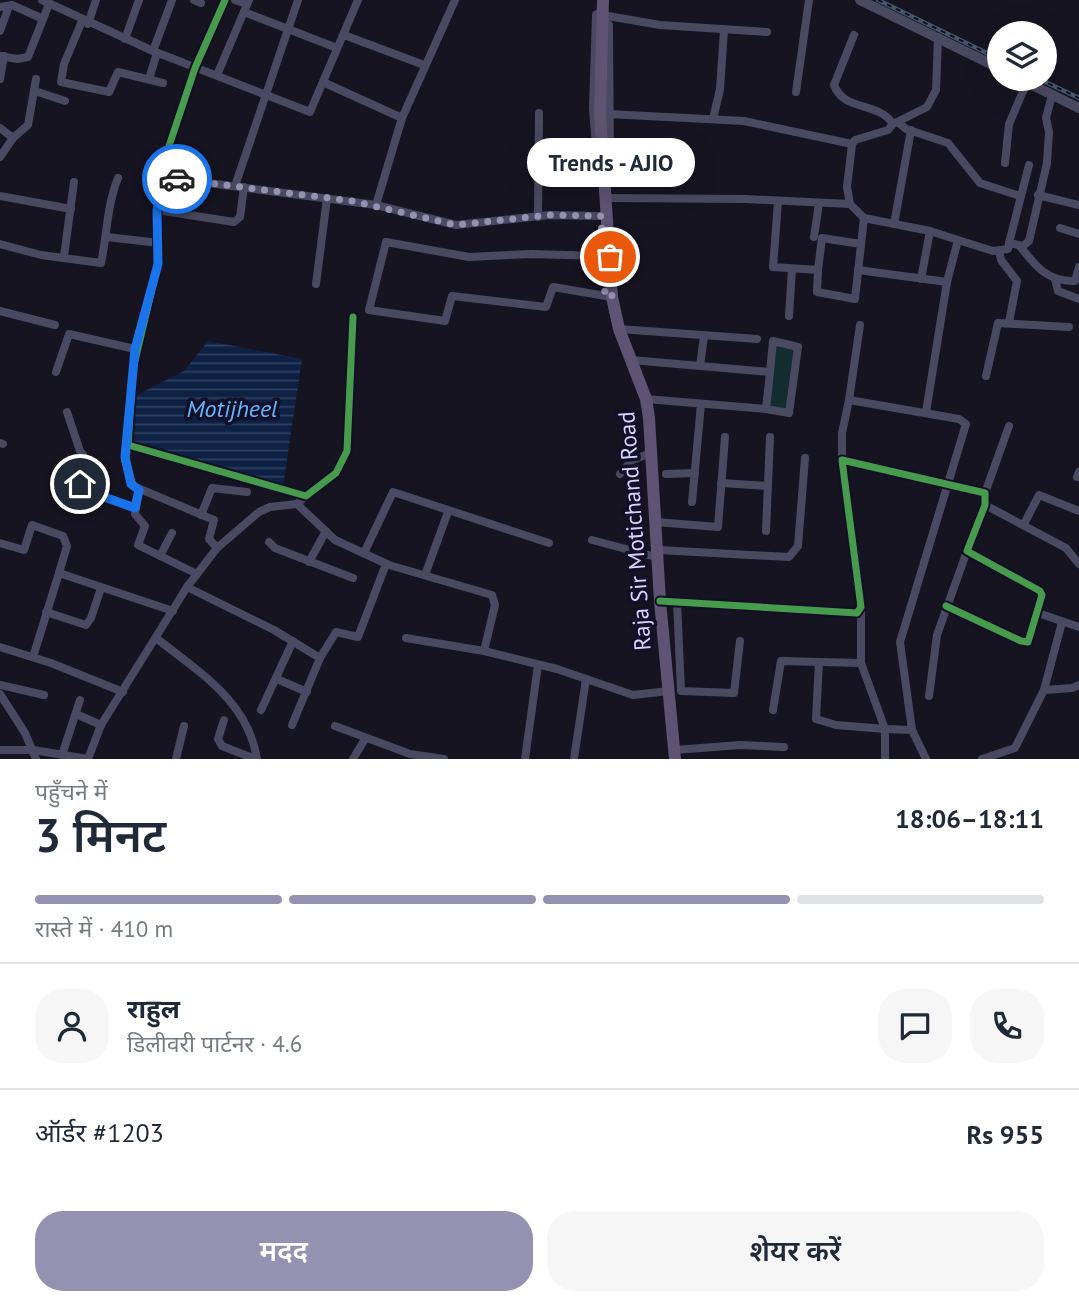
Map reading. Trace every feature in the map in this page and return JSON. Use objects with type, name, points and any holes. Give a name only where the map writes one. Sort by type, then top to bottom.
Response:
[{"type":"main road","points":[[600,0],[603,256],[611,332],[640,401],[649,454],[665,692]]},
{"type":"main road","name":"Raja Sir Motichand Road","points":[[602,175],[607,198],[608,296],[646,399],[665,692],[673,756]]},
{"type":"street","points":[[96,0],[64,64],[61,82],[109,92],[118,72],[163,83]]},
{"type":"street","points":[[125,39],[139,0]]},
{"type":"street","points":[[149,79],[172,0]]},
{"type":"street","points":[[218,548],[209,539],[215,521],[139,490],[131,484],[125,460],[135,349],[155,277],[159,243],[157,210],[169,146],[195,68],[225,0]]},
{"type":"street","points":[[235,0],[290,29],[337,48]]},
{"type":"street","points":[[157,210],[234,222],[240,217],[239,186],[265,93],[290,29],[298,0]]},
{"type":"street","points":[[0,79],[2,56],[23,59],[28,57],[45,2],[85,23],[310,112],[325,83],[358,0]]},
{"type":"street","points":[[376,205],[402,118],[454,0]]},
{"type":"street","points":[[600,0],[594,110],[602,175]]},
{"type":"street","points":[[602,175],[609,169],[609,0]]},
{"type":"street","points":[[796,92],[809,0]]},
{"type":"street","points":[[860,0],[987,62]]},
{"type":"street","points":[[217,75],[247,5]]},
{"type":"street","points":[[0,31],[4,6],[41,18]]},
{"type":"street","points":[[608,16],[660,25],[767,32]]},
{"type":"street","points":[[713,119],[720,89],[724,30]]},
{"type":"street","points":[[344,35],[424,65]]},
{"type":"street","points":[[854,35],[834,85],[837,95],[844,101],[880,110],[895,123],[911,131],[948,143],[980,183],[1020,196]]},
{"type":"street","points":[[938,37],[936,90],[927,107],[895,123],[888,130],[855,140],[852,144],[847,187],[849,204],[864,218],[930,231],[999,251],[1008,249],[1029,165]]},
{"type":"street","points":[[0,156],[13,138],[28,125],[36,79]]},
{"type":"street","points":[[325,83],[402,118]]},
{"type":"street","points":[[35,91],[65,101]]},
{"type":"street","points":[[1005,163],[1009,124],[1020,91]]},
{"type":"street","points":[[1045,91],[1079,108]]},
{"type":"street","points":[[1009,243],[1020,246],[1026,244],[1030,237],[1047,163],[1049,132],[1046,118],[1052,95]]},
{"type":"street","points":[[538,217],[539,113]]},
{"type":"street","points":[[608,114],[755,123],[852,144]]},
{"type":"street","points":[[0,128],[13,138]]},
{"type":"street","points":[[894,224],[911,131]]},
{"type":"street","points":[[163,177],[376,205],[456,225],[538,217],[601,216]]},
{"type":"street","points":[[0,244],[41,255],[101,263],[111,196],[118,178]]},
{"type":"street","points":[[64,256],[74,182]]},
{"type":"street","points":[[0,195],[71,209]]},
{"type":"street","points":[[1038,195],[1079,205]]},
{"type":"street","points":[[316,284],[327,198]]},
{"type":"street","points":[[607,198],[745,199],[849,204]]},
{"type":"street","points":[[778,202],[773,267],[818,270]]},
{"type":"street","points":[[814,237],[819,203]]},
{"type":"street","points":[[861,244],[821,238],[817,292],[855,299],[864,218]]},
{"type":"street","points":[[1060,228],[1079,234]]},
{"type":"street","points":[[921,279],[930,231]]},
{"type":"street","points":[[107,237],[159,243]]},
{"type":"street","points":[[926,412],[947,282],[958,240]]},
{"type":"street","points":[[603,256],[531,254],[469,257],[386,242],[369,310],[444,321],[452,296],[546,307],[553,287],[608,296]]},
{"type":"street","points":[[1020,246],[1034,265],[1055,279],[1075,281],[1079,267]]},
{"type":"street","points":[[999,251],[1001,260],[1017,283],[1010,322]]},
{"type":"street","points":[[789,316],[792,269]]},
{"type":"street","points":[[858,270],[947,282]]},
{"type":"street","points":[[1055,279],[1058,291],[1079,299]]},
{"type":"street","points":[[0,311],[69,334],[135,349]]},
{"type":"street","points":[[0,750],[33,750],[88,759],[101,725],[187,587],[218,548],[259,512],[270,507],[297,504],[336,473],[347,451],[353,317]]},
{"type":"street","points":[[986,376],[995,326],[1000,322],[1069,327]]},
{"type":"street","points":[[860,325],[842,433],[842,460],[861,607],[861,663],[885,729],[884,759]]},
{"type":"street","points":[[619,330],[757,339]]},
{"type":"street","points":[[56,372],[69,334]]},
{"type":"street","points":[[700,366],[704,336]]},
{"type":"street","points":[[646,399],[789,413],[798,347],[773,341],[766,409]]},
{"type":"street","points":[[631,360],[770,372]]},
{"type":"street","points":[[849,400],[965,421],[900,642],[912,730],[926,759]]},
{"type":"street","points":[[692,502],[701,404]]},
{"type":"street","points":[[67,412],[81,454],[88,461],[80,488],[135,508]]},
{"type":"street","points":[[929,696],[934,648],[946,606],[985,505],[985,494],[1009,426]]},
{"type":"street","points":[[656,522],[718,527],[725,437]]},
{"type":"street","points":[[766,531],[770,437]]},
{"type":"street","points":[[128,444],[306,496]]},
{"type":"street","points":[[620,474],[632,460],[649,454]]},
{"type":"street","points":[[592,540],[655,553],[789,557],[798,546],[805,458]]},
{"type":"street","points":[[842,460],[985,494]]},
{"type":"street","points":[[666,474],[695,473]]},
{"type":"street","points":[[721,483],[768,486]]},
{"type":"street","points":[[201,514],[212,488],[247,492]]},
{"type":"street","points":[[139,490],[135,514],[145,526],[138,545],[197,574]]},
{"type":"street","points":[[364,553],[393,492],[549,543]]},
{"type":"street","points":[[1024,524],[1039,495],[1079,511]]},
{"type":"street","points":[[297,504],[335,540],[386,564],[494,599],[485,651]]},
{"type":"street","points":[[985,505],[1066,548],[1079,564]]},
{"type":"street","points":[[425,575],[449,512]]},
{"type":"street","points":[[0,543],[24,550],[32,525],[63,536],[67,547],[33,657]]},
{"type":"street","points":[[309,562],[326,531]]},
{"type":"street","points":[[160,556],[172,533]]},
{"type":"street","points":[[270,542],[275,548],[353,578]]},
{"type":"street","points":[[946,606],[1025,642],[1029,639],[1038,613],[1042,595],[1040,591],[967,551]]},
{"type":"street","points":[[292,725],[320,658],[336,632],[358,637],[386,564]]},
{"type":"street","points":[[59,573],[173,611]]},
{"type":"street","points":[[187,587],[293,641],[320,658]]},
{"type":"street","points":[[46,612],[86,625],[101,588]]},
{"type":"street","points":[[660,601],[857,613],[861,607]]},
{"type":"street","points":[[677,601],[681,691],[734,693],[740,640]]},
{"type":"street","points":[[1038,613],[1079,627]]},
{"type":"street","points":[[982,759],[1015,748],[1045,690],[1062,622]]},
{"type":"street","points":[[156,638],[211,680],[236,706],[254,741],[256,759],[222,746],[218,739],[224,720]]},
{"type":"street","points":[[405,638],[485,651],[586,678],[633,695],[665,692]]},
{"type":"street","points":[[261,710],[293,641]]},
{"type":"street","points":[[0,648],[33,657],[123,692]]},
{"type":"street","points":[[773,710],[781,661],[861,663]]},
{"type":"street","points":[[820,662],[816,719],[836,724],[912,730]]},
{"type":"street","points":[[525,759],[538,665]]},
{"type":"street","points":[[573,759],[586,678]]},
{"type":"street","points":[[277,679],[307,692]]},
{"type":"street","points":[[0,685],[44,695]]},
{"type":"street","points":[[1045,690],[1078,687]]},
{"type":"street","points":[[0,694],[36,759]]},
{"type":"street","points":[[62,755],[80,700]]},
{"type":"street","points":[[76,713],[101,725]]},
{"type":"street","points":[[176,759],[184,726]]},
{"type":"street","points":[[335,726],[410,754],[444,759]]},
{"type":"street","points":[[353,759],[365,739]]},
{"type":"street","points":[[673,756],[740,745],[785,747]]},
{"type":"green space","points":[[776,342],[797,349],[789,410],[769,407]]},
{"type":"water","name":"Motijheel","points":[[208,341],[302,359],[283,486],[129,440],[133,397],[184,371]]},
{"type":"railway","points":[[878,0],[987,53]]},
{"type":"railway","points":[[1057,88],[1079,98]]},
{"type":"cycle path","points":[[225,0],[195,68],[169,146],[157,210],[158,264],[133,369],[128,445],[306,496],[336,473],[347,451],[353,317]]},
{"type":"cycle path","points":[[660,601],[857,613],[861,607],[842,460],[985,493],[985,505],[967,551],[1040,591],[1042,595],[1028,642],[946,606]]},
{"type":"way so far","points":[[177,179],[352,201],[456,225],[549,215],[601,216],[605,295],[612,297],[610,257]]},
{"type":"place","name":"Trends - AJIO","points":[[610,257]]},
{"type":"route","points":[[80,484],[82,489],[135,508],[139,490],[131,484],[125,460],[132,369],[158,264],[157,210],[163,177],[177,179]]}]
